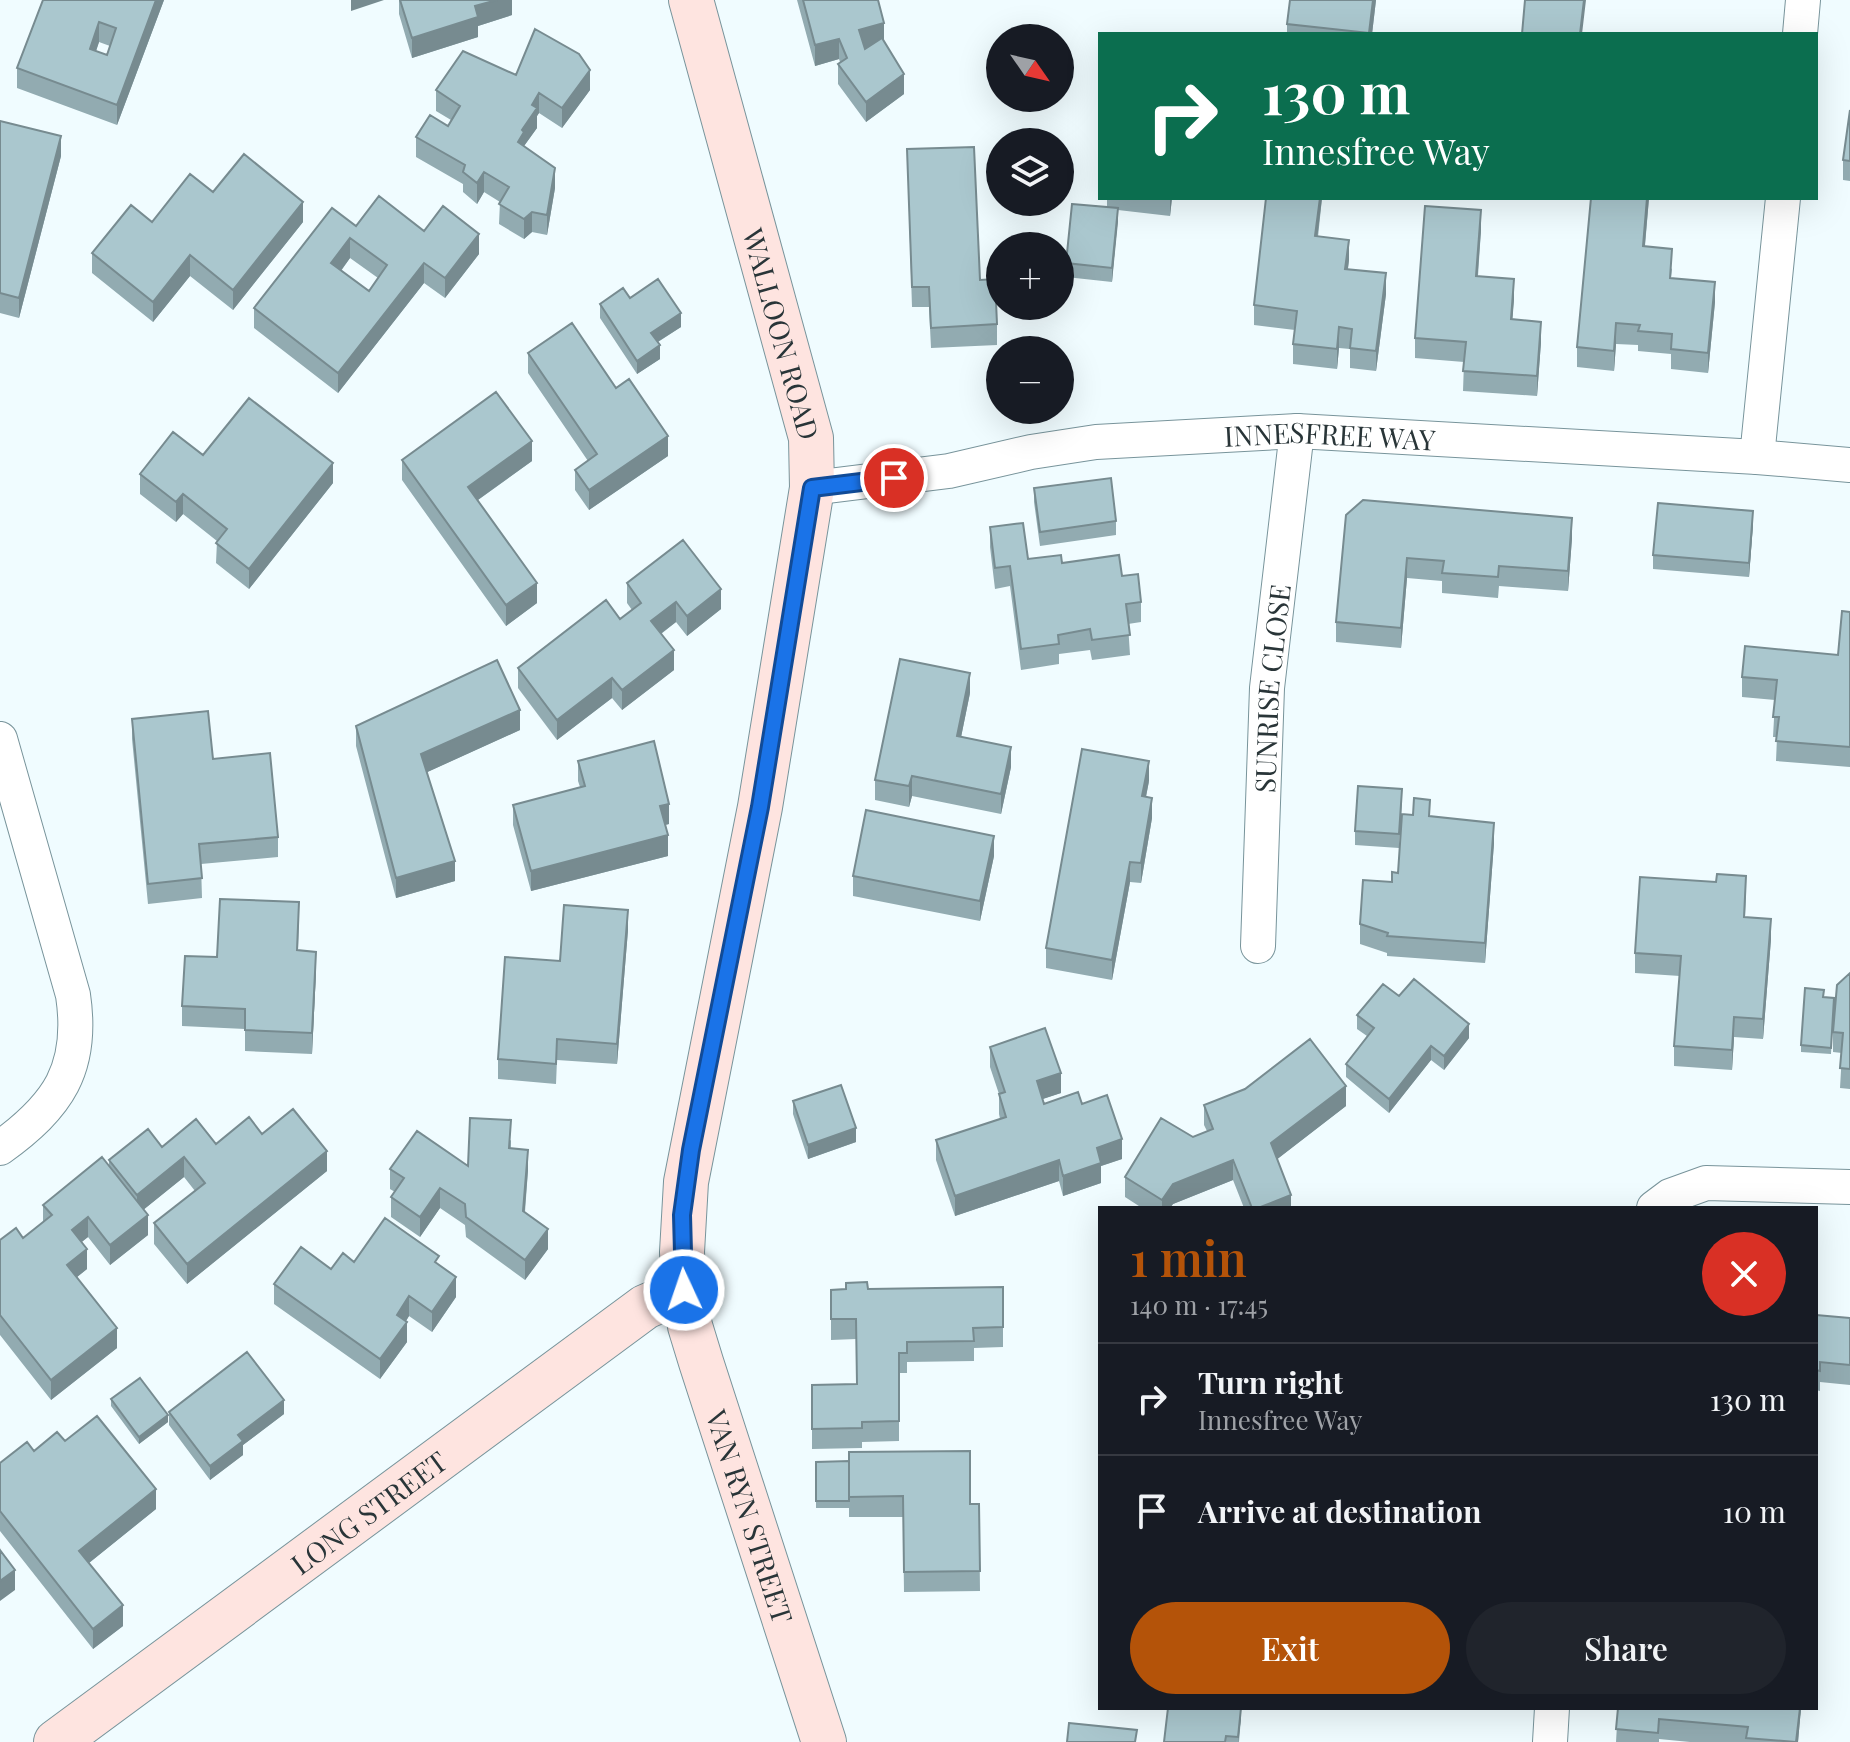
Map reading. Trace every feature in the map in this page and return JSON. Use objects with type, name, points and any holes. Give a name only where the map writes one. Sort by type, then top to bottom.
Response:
[{"type":"street","name":"WALLOON ROAD","points":[[684,1290],[682,1215],[689,1161],[760,807],[812,488],[811,438],[691,0]]},
{"type":"street","points":[[1800,32],[1803,0]]},
{"type":"street","points":[[1757,457],[1783,200]]},
{"type":"street","name":"INNESFREE WAY","points":[[812,488],[949,471],[1031,452],[1096,442],[1297,431],[1850,465]]},
{"type":"street","name":"SUNRISE CLOSE","points":[[1258,946],[1267,688],[1297,431]]},
{"type":"street","points":[[0,739],[73,995],[76,1017],[76,1040],[71,1062],[54,1099],[42,1115],[0,1148]]},
{"type":"street","points":[[1657,1206],[1670,1196],[1706,1183],[1850,1187]]},
{"type":"street","name":"LONG STREET","points":[[56,1742],[645,1307],[684,1290]]},
{"type":"street","name":"VAN RYN STREET","points":[[684,1290],[701,1362],[824,1742]]},
{"type":"street","points":[[1550,1742],[1552,1710]]},
{"type":"building","points":[[43,0],[156,0],[117,105],[17,68]],"holes":[[[99,22],[116,28],[107,55],[90,49]]]},
{"type":"building","points":[[400,0],[497,0],[475,6],[478,17],[412,38]]},
{"type":"building","points":[[803,0],[878,0],[884,23],[859,30],[865,49],[882,38],[904,74],[866,102],[838,64],[847,58],[839,39],[815,45]]},
{"type":"building","points":[[1290,0],[1373,0],[1369,32],[1287,24]]},
{"type":"building","points":[[1525,0],[1584,0],[1580,32],[1522,32]]},
{"type":"building","points":[[535,29],[579,54],[590,70],[562,108],[539,93],[532,105],[537,108],[518,142],[555,168],[547,215],[532,212],[524,219],[499,204],[509,187],[484,172],[477,183],[463,172],[465,165],[416,137],[430,115],[448,126],[460,106],[436,90],[463,51],[516,75]]},
{"type":"building","points":[[1850,110],[1850,161],[1843,160]]},
{"type":"building","points":[[0,121],[61,136],[19,298],[0,293]]},
{"type":"building","points":[[974,147],[980,280],[986,280],[986,320],[997,320],[997,324],[931,328],[929,287],[912,287],[907,149]]},
{"type":"building","points":[[244,154],[303,202],[233,290],[190,255],[153,302],[92,253],[131,205],[152,222],[190,174],[213,192]]},
{"type":"building","points":[[379,196],[424,231],[443,206],[479,234],[445,278],[424,263],[338,373],[254,308],[332,208],[356,226]],"holes":[[[350,238],[387,265],[369,291],[331,263]]]},
{"type":"building","points":[[1266,200],[1320,200],[1315,236],[1349,240],[1345,269],[1386,273],[1376,351],[1350,348],[1352,329],[1339,327],[1337,349],[1293,344],[1297,311],[1254,305]]},
{"type":"building","points":[[1591,200],[1647,200],[1643,246],[1672,249],[1670,278],[1715,282],[1708,353],[1671,349],[1672,334],[1638,331],[1640,325],[1616,323],[1614,351],[1577,347]]},
{"type":"building","points":[[1074,204],[1118,208],[1112,268],[1074,264],[1074,232],[1069,232]]},
{"type":"building","points":[[1425,206],[1481,210],[1476,276],[1514,279],[1511,319],[1541,322],[1537,376],[1463,371],[1466,342],[1415,338]]},
{"type":"building","points":[[658,279],[681,313],[651,333],[660,345],[637,361],[600,304],[623,288],[630,298]]},
{"type":"building","points":[[572,323],[616,388],[629,379],[668,436],[589,490],[575,470],[597,454],[528,353]]},
{"type":"building","points":[[496,392],[532,441],[468,487],[537,583],[506,605],[402,460]]},
{"type":"building","points":[[249,398],[333,463],[249,569],[216,543],[227,529],[183,494],[176,502],[140,474],[173,432],[203,455]]},
{"type":"building","points":[[1111,478],[1116,521],[1040,532],[1034,488]]},
{"type":"building","points":[[1363,500],[1572,518],[1568,571],[1499,566],[1498,577],[1442,573],[1444,561],[1407,558],[1401,628],[1336,622],[1346,515]]},
{"type":"building","points":[[1658,503],[1753,511],[1749,563],[1653,555]]},
{"type":"building","points":[[1023,523],[1028,559],[1061,555],[1062,563],[1119,555],[1122,576],[1138,574],[1141,602],[1126,604],[1130,635],[1092,640],[1090,629],[1058,635],[1059,644],[1021,649],[1010,566],[995,568],[990,527]]},
{"type":"building","points":[[683,540],[721,589],[687,616],[676,602],[651,621],[674,650],[622,690],[612,678],[557,720],[518,668],[606,600],[620,619],[641,603],[627,583]]},
{"type":"building","points":[[1842,611],[1850,612],[1850,747],[1776,741],[1779,717],[1773,717],[1777,680],[1742,677],[1745,646],[1838,655]]},
{"type":"building","points":[[900,659],[970,673],[957,736],[1011,747],[1001,794],[912,776],[909,786],[875,780]]},
{"type":"building","points":[[497,660],[520,710],[421,754],[455,861],[396,878],[356,726]]},
{"type":"building","points":[[208,711],[213,759],[270,753],[278,837],[199,844],[202,878],[148,884],[132,719]]},
{"type":"building","points":[[654,741],[669,804],[660,806],[668,835],[531,871],[513,805],[585,786],[578,761]]},
{"type":"building","points":[[1082,749],[1149,761],[1142,796],[1152,798],[1141,863],[1130,862],[1112,960],[1046,948]]},
{"type":"building","points":[[1358,786],[1402,789],[1399,834],[1355,831]]},
{"type":"building","points":[[1414,798],[1430,800],[1429,816],[1494,823],[1485,943],[1387,936],[1388,933],[1360,924],[1363,880],[1392,882],[1392,872],[1398,873],[1402,814],[1413,815]]},
{"type":"building","points":[[866,810],[994,836],[980,901],[853,876]]},
{"type":"building","points":[[1717,874],[1746,876],[1744,917],[1771,919],[1763,1019],[1734,1017],[1732,1050],[1674,1046],[1681,956],[1635,953],[1640,877],[1716,882]]},
{"type":"building","points":[[220,899],[299,902],[297,950],[316,952],[312,1033],[245,1030],[245,1009],[182,1006],[185,956],[217,957]]},
{"type":"building","points":[[564,905],[628,910],[617,1044],[557,1039],[556,1064],[498,1059],[505,957],[560,961]]},
{"type":"building","points":[[1850,973],[1850,1069],[1840,1068],[1843,1033],[1833,1032],[1837,985]]},
{"type":"building","points":[[1414,979],[1469,1024],[1444,1056],[1431,1046],[1389,1099],[1346,1064],[1374,1028],[1357,1015],[1383,984],[1399,996]]},
{"type":"building","points":[[1805,988],[1824,990],[1823,997],[1834,998],[1831,1048],[1801,1045]]},
{"type":"building","points":[[1045,1028],[1061,1073],[1037,1081],[1044,1104],[1078,1092],[1082,1104],[1107,1095],[1122,1139],[1097,1148],[1101,1163],[1063,1176],[1059,1160],[955,1196],[936,1140],[1006,1117],[999,1094],[1005,1092],[990,1047]]},
{"type":"building","points":[[1310,1039],[1346,1086],[1271,1143],[1291,1195],[1263,1206],[1251,1206],[1233,1160],[1173,1184],[1162,1200],[1125,1177],[1161,1118],[1193,1137],[1213,1129],[1204,1105],[1245,1089]]},
{"type":"building","points":[[841,1085],[856,1128],[808,1145],[793,1101]]},
{"type":"building","points":[[293,1109],[327,1151],[187,1264],[154,1223],[205,1183],[184,1157],[137,1195],[109,1160],[148,1129],[162,1147],[196,1119],[216,1144],[249,1117],[262,1134]]},
{"type":"building","points":[[470,1118],[511,1120],[509,1148],[528,1150],[523,1211],[548,1229],[525,1260],[466,1217],[465,1204],[440,1188],[420,1217],[391,1197],[404,1178],[390,1169],[417,1131],[468,1166]]},
{"type":"building","points":[[102,1157],[148,1215],[110,1245],[88,1217],[72,1230],[87,1249],[67,1265],[117,1328],[51,1380],[0,1315],[0,1240],[16,1228],[23,1238],[52,1215],[43,1205]]},
{"type":"building","points":[[385,1218],[439,1256],[435,1262],[456,1277],[432,1312],[409,1296],[397,1315],[407,1322],[380,1359],[274,1284],[301,1247],[331,1269],[343,1253],[354,1262]]},
{"type":"building","points":[[867,1282],[868,1289],[1003,1287],[1003,1327],[973,1328],[974,1341],[907,1342],[907,1353],[899,1353],[899,1421],[862,1422],[862,1428],[812,1429],[812,1385],[857,1384],[856,1319],[831,1319],[831,1290],[846,1289],[846,1283]]},
{"type":"building","points":[[1818,1315],[1850,1318],[1850,1365],[1820,1362],[1820,1371]]},
{"type":"building","points":[[247,1352],[284,1400],[238,1435],[243,1441],[210,1466],[169,1412]]},
{"type":"building","points":[[140,1378],[168,1415],[139,1437],[111,1399]]},
{"type":"building","points":[[97,1416],[156,1489],[79,1551],[123,1605],[93,1629],[0,1511],[0,1463],[27,1442],[34,1451],[57,1432],[65,1441]]},
{"type":"building","points":[[970,1451],[970,1504],[979,1504],[980,1571],[904,1572],[903,1496],[849,1497],[849,1452]]},
{"type":"building","points":[[849,1461],[849,1501],[816,1501],[816,1462]]},
{"type":"building","points":[[0,1550],[15,1570],[0,1581]]},
{"type":"building","points":[[1168,1710],[1241,1710],[1238,1737],[1226,1736],[1225,1742],[1164,1742]]},
{"type":"building","points":[[1618,1710],[1800,1710],[1796,1742],[1746,1738],[1748,1727],[1659,1719],[1658,1733],[1616,1729]]},
{"type":"building","points":[[1069,1723],[1137,1730],[1135,1742],[1067,1742]]},
{"type":"route","points":[[684,1290],[682,1215],[691,1150],[760,807],[812,488],[894,478]]}]
